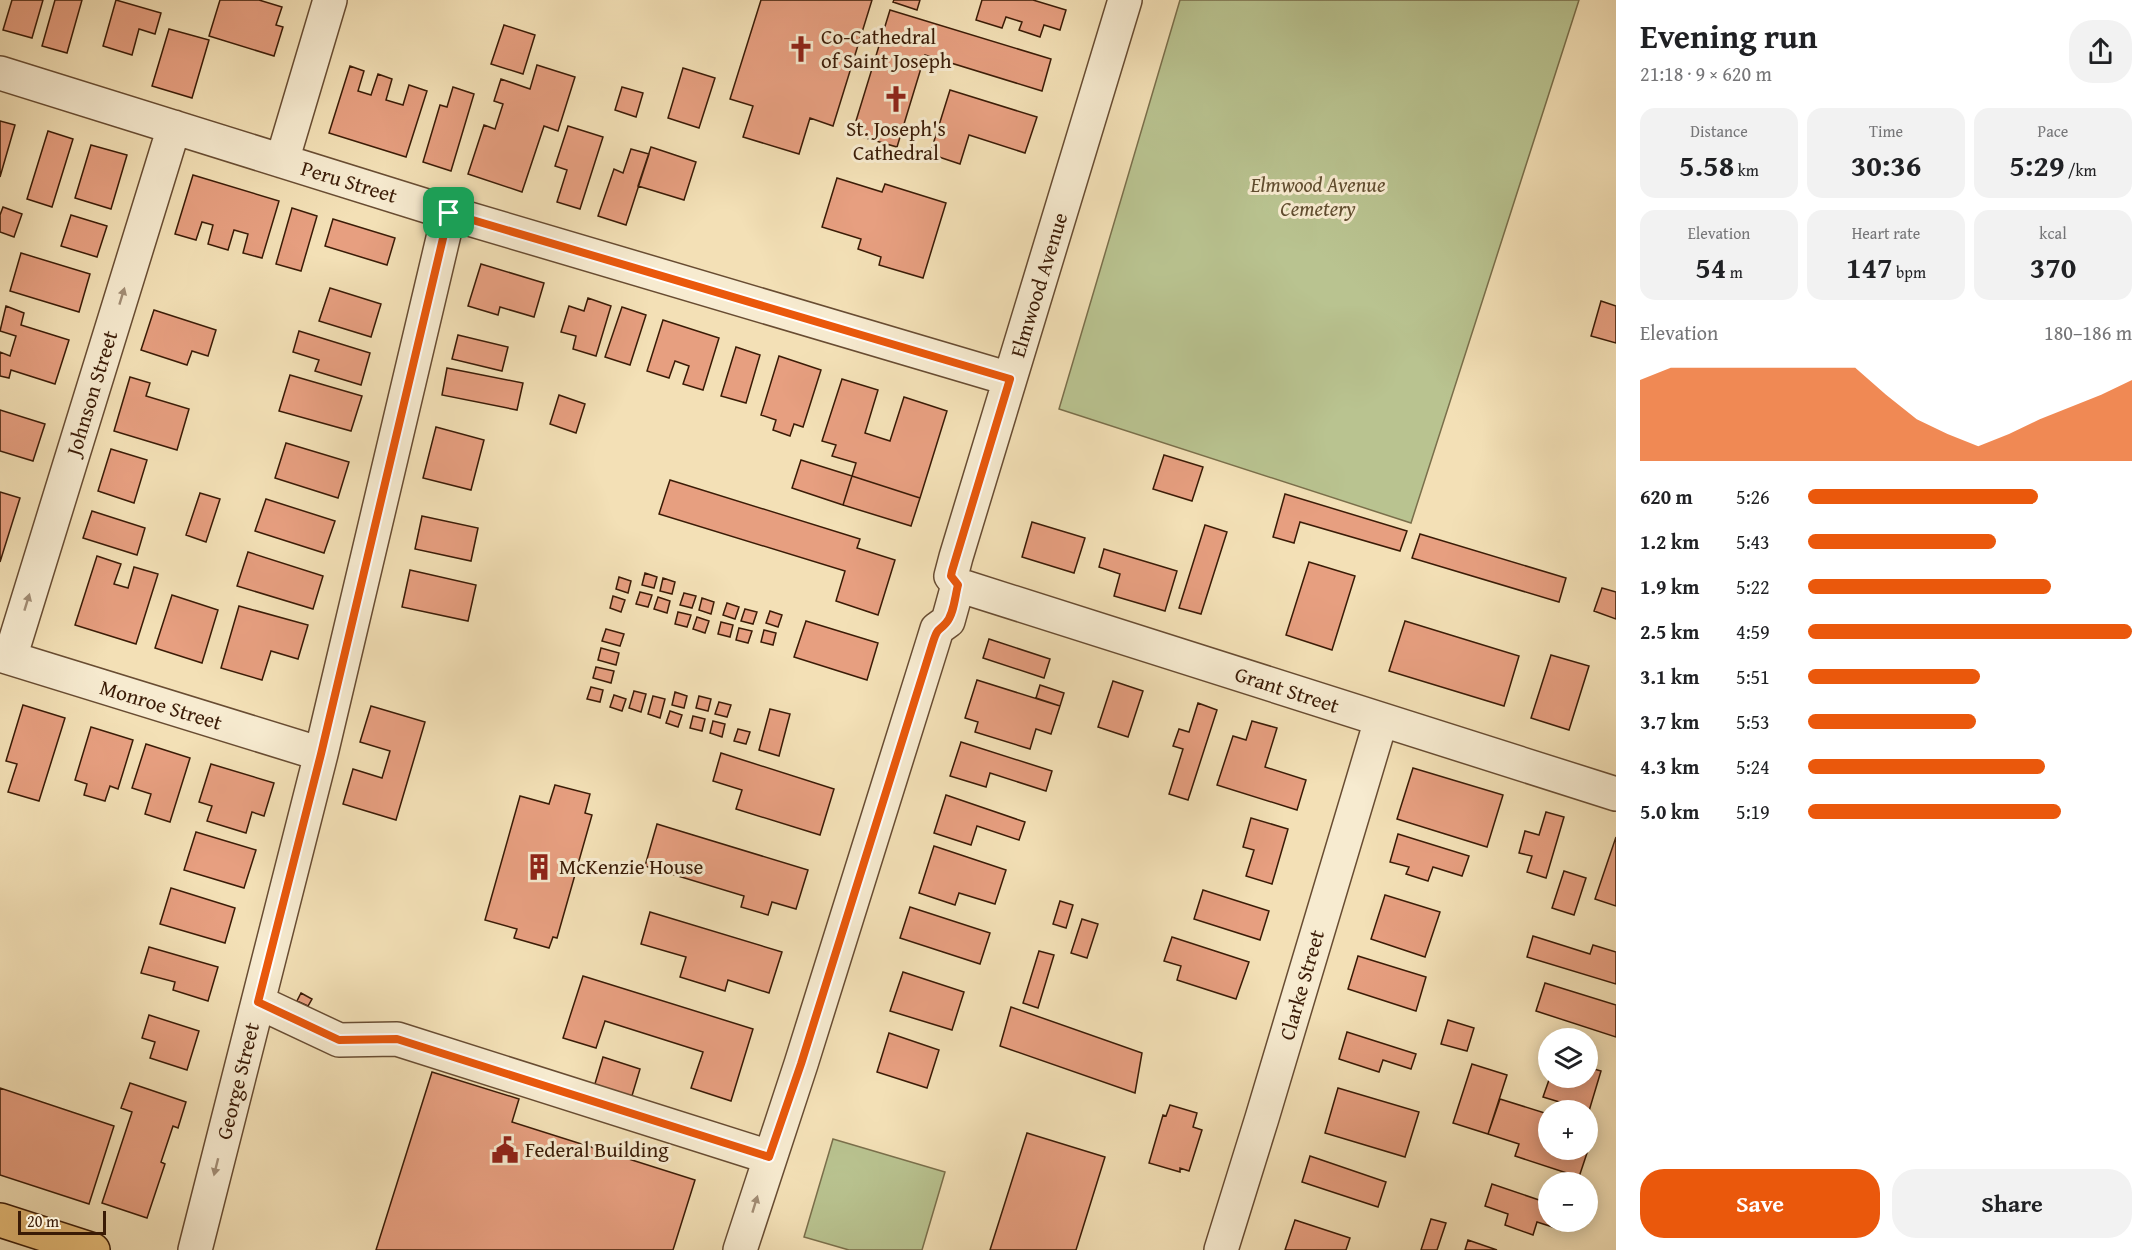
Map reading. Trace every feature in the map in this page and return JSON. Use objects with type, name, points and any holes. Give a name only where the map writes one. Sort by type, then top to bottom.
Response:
[{"type":"main road","points":[[0,1220],[93,1250]]},
{"type":"street","points":[[282,161],[330,0]]},
{"type":"street","name":"Elmwood Avenue","points":[[740,1250],[801,1064],[937,629],[948,621],[958,585],[951,576],[952,571],[1125,0]]},
{"type":"street","name":"Peru Street","points":[[0,73],[449,213],[1010,379]]},
{"type":"street","name":"Johnson Street","points":[[5,657],[174,127]]},
{"type":"street","name":"George Street","points":[[195,1250],[321,754],[449,213]]},
{"type":"street","name":"Grant Street","points":[[958,585],[1616,794]]},
{"type":"street","name":"Monroe Street","points":[[5,657],[321,754]]},
{"type":"street","name":"Clarke Street","points":[[1221,1250],[1381,720]]},
{"type":"street","points":[[258,1002],[339,1040],[397,1039],[769,1157]]},
{"type":"green space","name":"Elmwood Avenue Cemetery","points":[[1180,0],[1579,0],[1411,523],[1059,409]]},
{"type":"green space","points":[[833,1139],[945,1172],[922,1250],[849,1250],[804,1237]]},
{"type":"building","points":[[12,0],[43,0],[32,38],[3,30]]},
{"type":"building","points":[[55,0],[82,0],[67,53],[42,46]]},
{"type":"building","points":[[116,0],[161,13],[155,34],[139,29],[132,55],[103,46]]},
{"type":"building","points":[[220,0],[259,0],[282,7],[276,25],[283,27],[274,56],[209,36]]},
{"type":"building","name":"Co-Cathedral of Saint Joseph","points":[[761,0],[872,0],[833,126],[810,118],[799,154],[743,137],[753,106],[730,99]]},
{"type":"building","points":[[894,0],[920,0],[917,10],[893,2]]},
{"type":"building","points":[[982,0],[1033,0],[1066,10],[1060,30],[1044,25],[1040,37],[1019,30],[1022,22],[1006,17],[1002,28],[976,20]]},
{"type":"building","points":[[890,10],[1051,59],[1042,91],[925,55],[897,147],[852,134]]},
{"type":"building","points":[[504,25],[535,35],[523,74],[491,64]]},
{"type":"building","points":[[169,29],[209,40],[192,98],[152,86]]},
{"type":"building","points":[[537,65],[575,77],[558,131],[544,126],[522,192],[468,174],[484,125],[495,129],[503,104],[494,101],[501,79],[530,89]]},
{"type":"building","points":[[350,66],[364,71],[358,91],[371,95],[378,74],[392,79],[386,100],[403,105],[409,85],[427,91],[406,157],[329,133]]},
{"type":"building","points":[[683,68],[715,78],[699,128],[668,118]]},
{"type":"building","points":[[453,87],[474,94],[451,171],[423,162],[440,105],[447,107]]},
{"type":"building","points":[[622,87],[643,93],[636,117],[615,110]]},
{"type":"building","points":[[950,90],[1037,117],[1025,153],[969,135],[960,164],[930,154]]},
{"type":"building","points":[[0,121],[15,125],[0,177]]},
{"type":"building","points":[[568,126],[603,137],[580,209],[557,202],[567,170],[555,166]]},
{"type":"building","points":[[48,131],[73,139],[52,207],[27,199]]},
{"type":"building","points":[[91,145],[127,155],[111,209],[75,198]]},
{"type":"building","points":[[651,147],[696,162],[684,200],[638,186]]},
{"type":"building","points":[[631,149],[649,154],[626,225],[598,216],[614,169],[623,173]]},
{"type":"building","points":[[193,175],[279,201],[262,258],[243,253],[248,234],[234,230],[228,250],[208,244],[213,225],[202,222],[196,240],[175,234]]},
{"type":"building","points":[[837,178],[882,192],[885,184],[946,203],[923,278],[879,265],[881,257],[858,249],[861,239],[822,227]]},
{"type":"building","points":[[3,207],[22,214],[14,237],[0,232],[0,215]]},
{"type":"building","points":[[292,208],[317,216],[301,271],[276,264]]},
{"type":"building","points":[[71,215],[107,226],[97,257],[61,246]]},
{"type":"building","points":[[333,219],[395,238],[387,265],[325,246]]},
{"type":"building","points":[[21,253],[90,274],[79,312],[10,291]]},
{"type":"building","points":[[481,264],[544,283],[534,317],[500,307],[498,315],[468,306]]},
{"type":"building","points":[[330,288],[381,304],[371,337],[319,321]]},
{"type":"building","points":[[588,298],[611,306],[596,356],[573,349],[576,336],[561,332],[569,306],[584,311]]},
{"type":"building","points":[[1601,301],[1616,306],[1616,343],[1591,336]]},
{"type":"building","points":[[6,306],[24,313],[21,325],[69,340],[55,384],[11,370],[9,378],[0,376],[0,352],[10,356],[16,336],[0,331]]},
{"type":"building","points":[[622,307],[646,315],[630,365],[605,357]]},
{"type":"building","points":[[154,310],[216,330],[208,356],[192,351],[187,365],[141,350]]},
{"type":"building","points":[[663,320],[719,338],[703,390],[683,384],[689,366],[675,361],[669,378],[647,371]]},
{"type":"building","points":[[299,331],[370,353],[361,385],[315,371],[319,360],[293,352]]},
{"type":"building","points":[[458,335],[508,347],[502,371],[452,359]]},
{"type":"building","points":[[736,347],[760,355],[746,403],[721,396]]},
{"type":"building","points":[[779,356],[821,370],[803,427],[794,424],[790,436],[773,430],[776,420],[761,415]]},
{"type":"building","points":[[447,368],[523,383],[517,410],[442,395]]},
{"type":"building","points":[[290,375],[362,396],[351,431],[279,411]]},
{"type":"building","points":[[130,377],[150,383],[146,396],[189,409],[177,450],[114,431]]},
{"type":"building","points":[[842,379],[878,390],[865,433],[890,441],[904,397],[947,411],[920,498],[852,476],[856,463],[832,456],[836,445],[822,441]]},
{"type":"building","points":[[559,395],[585,404],[576,433],[550,424]]},
{"type":"building","points":[[0,410],[45,424],[33,461],[0,451]]},
{"type":"building","points":[[436,427],[484,440],[471,490],[423,478]]},
{"type":"building","points":[[286,443],[349,462],[338,498],[275,478]]},
{"type":"building","points":[[111,449],[147,460],[134,503],[98,491]]},
{"type":"building","points":[[1164,455],[1203,467],[1192,501],[1153,489]]},
{"type":"building","points":[[801,460],[852,476],[843,505],[792,488]]},
{"type":"building","points":[[852,476],[920,498],[911,526],[843,505]]},
{"type":"building","points":[[670,480],[860,539],[857,548],[895,560],[878,615],[836,601],[845,571],[659,514]]},
{"type":"building","points":[[0,492],[20,498],[0,562]]},
{"type":"building","points":[[200,493],[220,499],[206,542],[186,535]]},
{"type":"building","points":[[1285,494],[1407,531],[1400,551],[1300,522],[1294,543],[1273,537]]},
{"type":"building","points":[[266,499],[335,521],[324,553],[255,531]]},
{"type":"building","points":[[92,511],[145,528],[137,555],[83,538]]},
{"type":"building","points":[[422,516],[478,528],[471,561],[415,549]]},
{"type":"building","points":[[1032,522],[1085,538],[1074,573],[1022,557]]},
{"type":"building","points":[[1205,525],[1227,532],[1201,614],[1179,608]]},
{"type":"building","points":[[1420,534],[1566,578],[1559,602],[1412,558]]},
{"type":"building","points":[[1104,549],[1177,571],[1165,611],[1114,596],[1120,574],[1099,567]]},
{"type":"building","points":[[248,552],[323,576],[313,609],[237,586]]},
{"type":"building","points":[[97,556],[121,564],[114,584],[128,588],[134,567],[158,574],[136,644],[75,625]]},
{"type":"building","points":[[1309,562],[1355,576],[1332,650],[1286,635]]},
{"type":"building","points":[[410,570],[476,585],[468,621],[402,607]]},
{"type":"building","points":[[645,573],[657,577],[654,588],[642,585]]},
{"type":"building","points":[[619,577],[631,581],[628,593],[616,589]]},
{"type":"building","points":[[663,578],[675,582],[672,594],[660,591]]},
{"type":"building","points":[[1602,588],[1616,592],[1616,619],[1594,611]]},
{"type":"building","points":[[640,592],[652,595],[648,607],[636,604]]},
{"type":"building","points":[[684,593],[696,596],[692,608],[680,605]]},
{"type":"building","points":[[172,595],[218,610],[202,663],[155,648]]},
{"type":"building","points":[[613,596],[625,600],[621,612],[610,608]]},
{"type":"building","points":[[658,597],[670,601],[667,613],[654,609]]},
{"type":"building","points":[[702,598],[714,602],[711,614],[699,610]]},
{"type":"building","points":[[727,603],[739,607],[735,619],[723,615]]},
{"type":"building","points":[[239,606],[308,625],[298,659],[271,651],[262,680],[221,668]]},
{"type":"building","points":[[745,609],[757,612],[753,624],[741,621]]},
{"type":"building","points":[[770,611],[782,615],[778,627],[766,623]]},
{"type":"building","points":[[678,612],[691,615],[687,627],[675,624]]},
{"type":"building","points":[[697,617],[709,621],[705,633],[693,629]]},
{"type":"building","points":[[806,621],[878,643],[867,680],[794,657]]},
{"type":"building","points":[[1405,621],[1519,656],[1504,706],[1389,671]]},
{"type":"building","points":[[721,622],[733,625],[730,637],[718,634]]},
{"type":"building","points":[[739,628],[752,631],[748,643],[736,640]]},
{"type":"building","points":[[606,629],[624,634],[620,646],[602,641]]},
{"type":"building","points":[[764,630],[776,633],[773,645],[761,642]]},
{"type":"building","points":[[989,639],[1050,659],[1044,678],[983,658]]},
{"type":"building","points":[[601,648],[619,653],[616,665],[598,660]]},
{"type":"building","points":[[1551,655],[1589,666],[1569,730],[1531,718]]},
{"type":"building","points":[[596,667],[614,671],[611,683],[593,678]]},
{"type":"building","points":[[977,680],[1060,706],[1051,734],[1036,729],[1030,749],[975,732],[978,722],[965,718]]},
{"type":"building","points":[[1113,681],[1143,691],[1128,737],[1098,727]]},
{"type":"building","points":[[1040,685],[1064,693],[1060,706],[1036,698]]},
{"type":"building","points":[[591,687],[603,690],[600,702],[587,699]]},
{"type":"building","points":[[634,691],[646,694],[641,712],[629,708]]},
{"type":"building","points":[[675,692],[687,696],[684,708],[672,705]]},
{"type":"building","points":[[614,695],[626,699],[622,711],[610,707]]},
{"type":"building","points":[[653,696],[665,699],[660,718],[648,714]]},
{"type":"building","points":[[699,696],[711,699],[708,711],[696,708]]},
{"type":"building","points":[[719,702],[731,705],[727,717],[715,714]]},
{"type":"building","points":[[1198,703],[1217,710],[1188,800],[1169,794],[1183,749],[1173,746],[1179,729],[1189,732]]},
{"type":"building","points":[[23,705],[65,718],[39,801],[8,792],[17,764],[6,761]]},
{"type":"building","points":[[371,706],[425,722],[396,820],[343,804],[353,769],[382,778],[390,751],[360,742]]},
{"type":"building","points":[[770,709],[790,714],[779,756],[759,750]]},
{"type":"building","points":[[670,711],[682,715],[678,727],[666,723]]},
{"type":"building","points":[[693,716],[705,719],[702,731],[690,728]]},
{"type":"building","points":[[713,721],[725,724],[722,737],[710,733]]},
{"type":"building","points":[[1252,721],[1277,728],[1265,767],[1306,780],[1297,810],[1217,785],[1233,736],[1246,740]]},
{"type":"building","points":[[91,727],[133,740],[118,789],[110,786],[105,801],[84,795],[87,784],[75,780]]},
{"type":"building","points":[[738,729],[750,732],[746,744],[734,741]]},
{"type":"building","points":[[961,742],[1052,771],[1046,791],[990,773],[986,787],[950,776]]},
{"type":"building","points":[[146,744],[190,758],[170,822],[145,814],[151,794],[132,788]]},
{"type":"building","points":[[721,753],[834,789],[820,835],[736,809],[742,790],[713,781]]},
{"type":"building","points":[[211,764],[274,783],[264,816],[252,812],[246,833],[207,821],[212,806],[199,802]]},
{"type":"building","points":[[1413,768],[1503,795],[1487,847],[1397,819]]},
{"type":"building","name":"McKenzie House","points":[[555,785],[590,794],[585,813],[592,815],[557,938],[553,937],[549,948],[514,938],[517,929],[485,920],[520,796],[549,804]]},
{"type":"building","points":[[946,795],[1025,822],[1019,840],[977,826],[971,845],[934,833]]},
{"type":"building","points":[[1546,812],[1564,817],[1546,878],[1527,872],[1532,856],[1519,853],[1525,831],[1539,835]]},
{"type":"building","points":[[1251,818],[1288,829],[1272,884],[1246,876],[1254,850],[1243,847]]},
{"type":"building","points":[[657,824],[808,870],[796,909],[772,902],[768,915],[741,907],[744,896],[645,866]]},
{"type":"building","points":[[196,832],[256,850],[244,888],[184,870]]},
{"type":"building","points":[[1398,834],[1469,856],[1462,876],[1433,867],[1428,881],[1406,874],[1409,867],[1390,862]]},
{"type":"building","points":[[1616,837],[1616,906],[1595,899]]},
{"type":"building","points":[[934,846],[1006,870],[995,904],[959,893],[955,905],[919,893]]},
{"type":"building","points":[[1564,871],[1586,878],[1574,915],[1552,908]]},
{"type":"building","points":[[171,888],[235,908],[225,943],[160,924]]},
{"type":"building","points":[[1203,890],[1269,911],[1260,940],[1194,919]]},
{"type":"building","points":[[1385,895],[1440,912],[1425,957],[1371,939]]},
{"type":"building","points":[[1060,901],[1073,905],[1066,928],[1053,924]]},
{"type":"building","points":[[910,907],[990,933],[980,964],[900,938]]},
{"type":"building","points":[[650,912],[782,952],[769,993],[728,980],[725,991],[680,977],[686,957],[641,944]]},
{"type":"building","points":[[1082,919],[1098,924],[1087,958],[1071,953]]},
{"type":"building","points":[[1533,936],[1590,954],[1593,945],[1616,952],[1616,984],[1527,957]]},
{"type":"building","points":[[1172,937],[1249,962],[1236,999],[1177,980],[1181,966],[1164,961]]},
{"type":"building","points":[[149,947],[218,967],[208,1001],[173,990],[175,982],[141,973]]},
{"type":"building","points":[[1039,951],[1054,955],[1038,1008],[1023,1003]]},
{"type":"building","points":[[1358,956],[1426,977],[1416,1011],[1348,989]]},
{"type":"building","points":[[903,972],[964,992],[952,1030],[890,1011]]},
{"type":"building","points":[[583,976],[753,1029],[731,1101],[691,1088],[703,1052],[605,1021],[596,1048],[563,1038]]},
{"type":"building","points":[[1545,983],[1616,1005],[1616,1037],[1598,1031],[1598,1028],[1588,1028],[1536,1011]]},
{"type":"building","points":[[301,993],[312,999],[308,1006],[297,1001]]},
{"type":"building","points":[[1011,1007],[1142,1053],[1135,1093],[1000,1046]]},
{"type":"building","points":[[149,1015],[199,1031],[187,1070],[150,1058],[155,1042],[142,1038]]},
{"type":"building","points":[[1448,1020],[1474,1028],[1467,1051],[1441,1044]]},
{"type":"building","points":[[1347,1032],[1416,1054],[1411,1069],[1383,1060],[1379,1072],[1339,1059]]},
{"type":"building","points":[[889,1033],[939,1050],[927,1088],[877,1072]]},
{"type":"building","points":[[603,1057],[640,1069],[631,1099],[594,1087]]},
{"type":"building","points":[[1472,1064],[1507,1075],[1488,1134],[1453,1123]]},
{"type":"building","name":"Federal Building","points":[[432,1072],[519,1099],[512,1122],[695,1180],[673,1250],[376,1250]]},
{"type":"building","points":[[130,1083],[186,1102],[178,1128],[173,1126],[161,1162],[165,1164],[147,1218],[102,1203],[132,1112],[121,1108]]},
{"type":"building","points":[[0,1088],[114,1126],[89,1204],[0,1175]]},
{"type":"building","points":[[1338,1088],[1419,1112],[1405,1157],[1325,1133]]},
{"type":"building","points":[[1546,1088],[1596,1088],[1592,1100],[1553,1100],[1543,1097]]},
{"type":"building","points":[[1500,1099],[1538,1111],[1538,1160],[1585,1160],[1581,1172],[1564,1172],[1515,1156],[1519,1144],[1488,1134]]},
{"type":"building","points":[[1170,1105],[1197,1113],[1193,1127],[1202,1130],[1189,1171],[1180,1168],[1180,1172],[1149,1163],[1163,1115],[1166,1116]]},
{"type":"building","points":[[1027,1133],[1105,1157],[1076,1250],[990,1250]]},
{"type":"building","points":[[1310,1156],[1386,1182],[1378,1207],[1302,1182]]},
{"type":"building","points":[[1492,1184],[1538,1200],[1538,1222],[1533,1235],[1505,1225],[1508,1214],[1485,1206]]},
{"type":"building","points":[[1431,1219],[1446,1223],[1437,1250],[1421,1250]]},
{"type":"building","points":[[1295,1220],[1350,1238],[1346,1250],[1285,1250]]},
{"type":"building","points":[[1468,1240],[1497,1250],[1465,1250]]},
{"type":"place","name":"Co-Cathedral of Saint Joseph","points":[[801,49]]},
{"type":"place","name":"St. Joseph's Cathedral","points":[[896,99]]},
{"type":"place","name":"McKenzie House","points":[[539,867]]},
{"type":"place","name":"Federal Building","points":[[505,1150]]},
{"type":"route","points":[[449,213],[1010,379],[952,571],[951,576],[958,585],[948,621],[937,629],[801,1064],[769,1157],[397,1039],[339,1040],[258,1002],[321,754],[449,213]]}]
